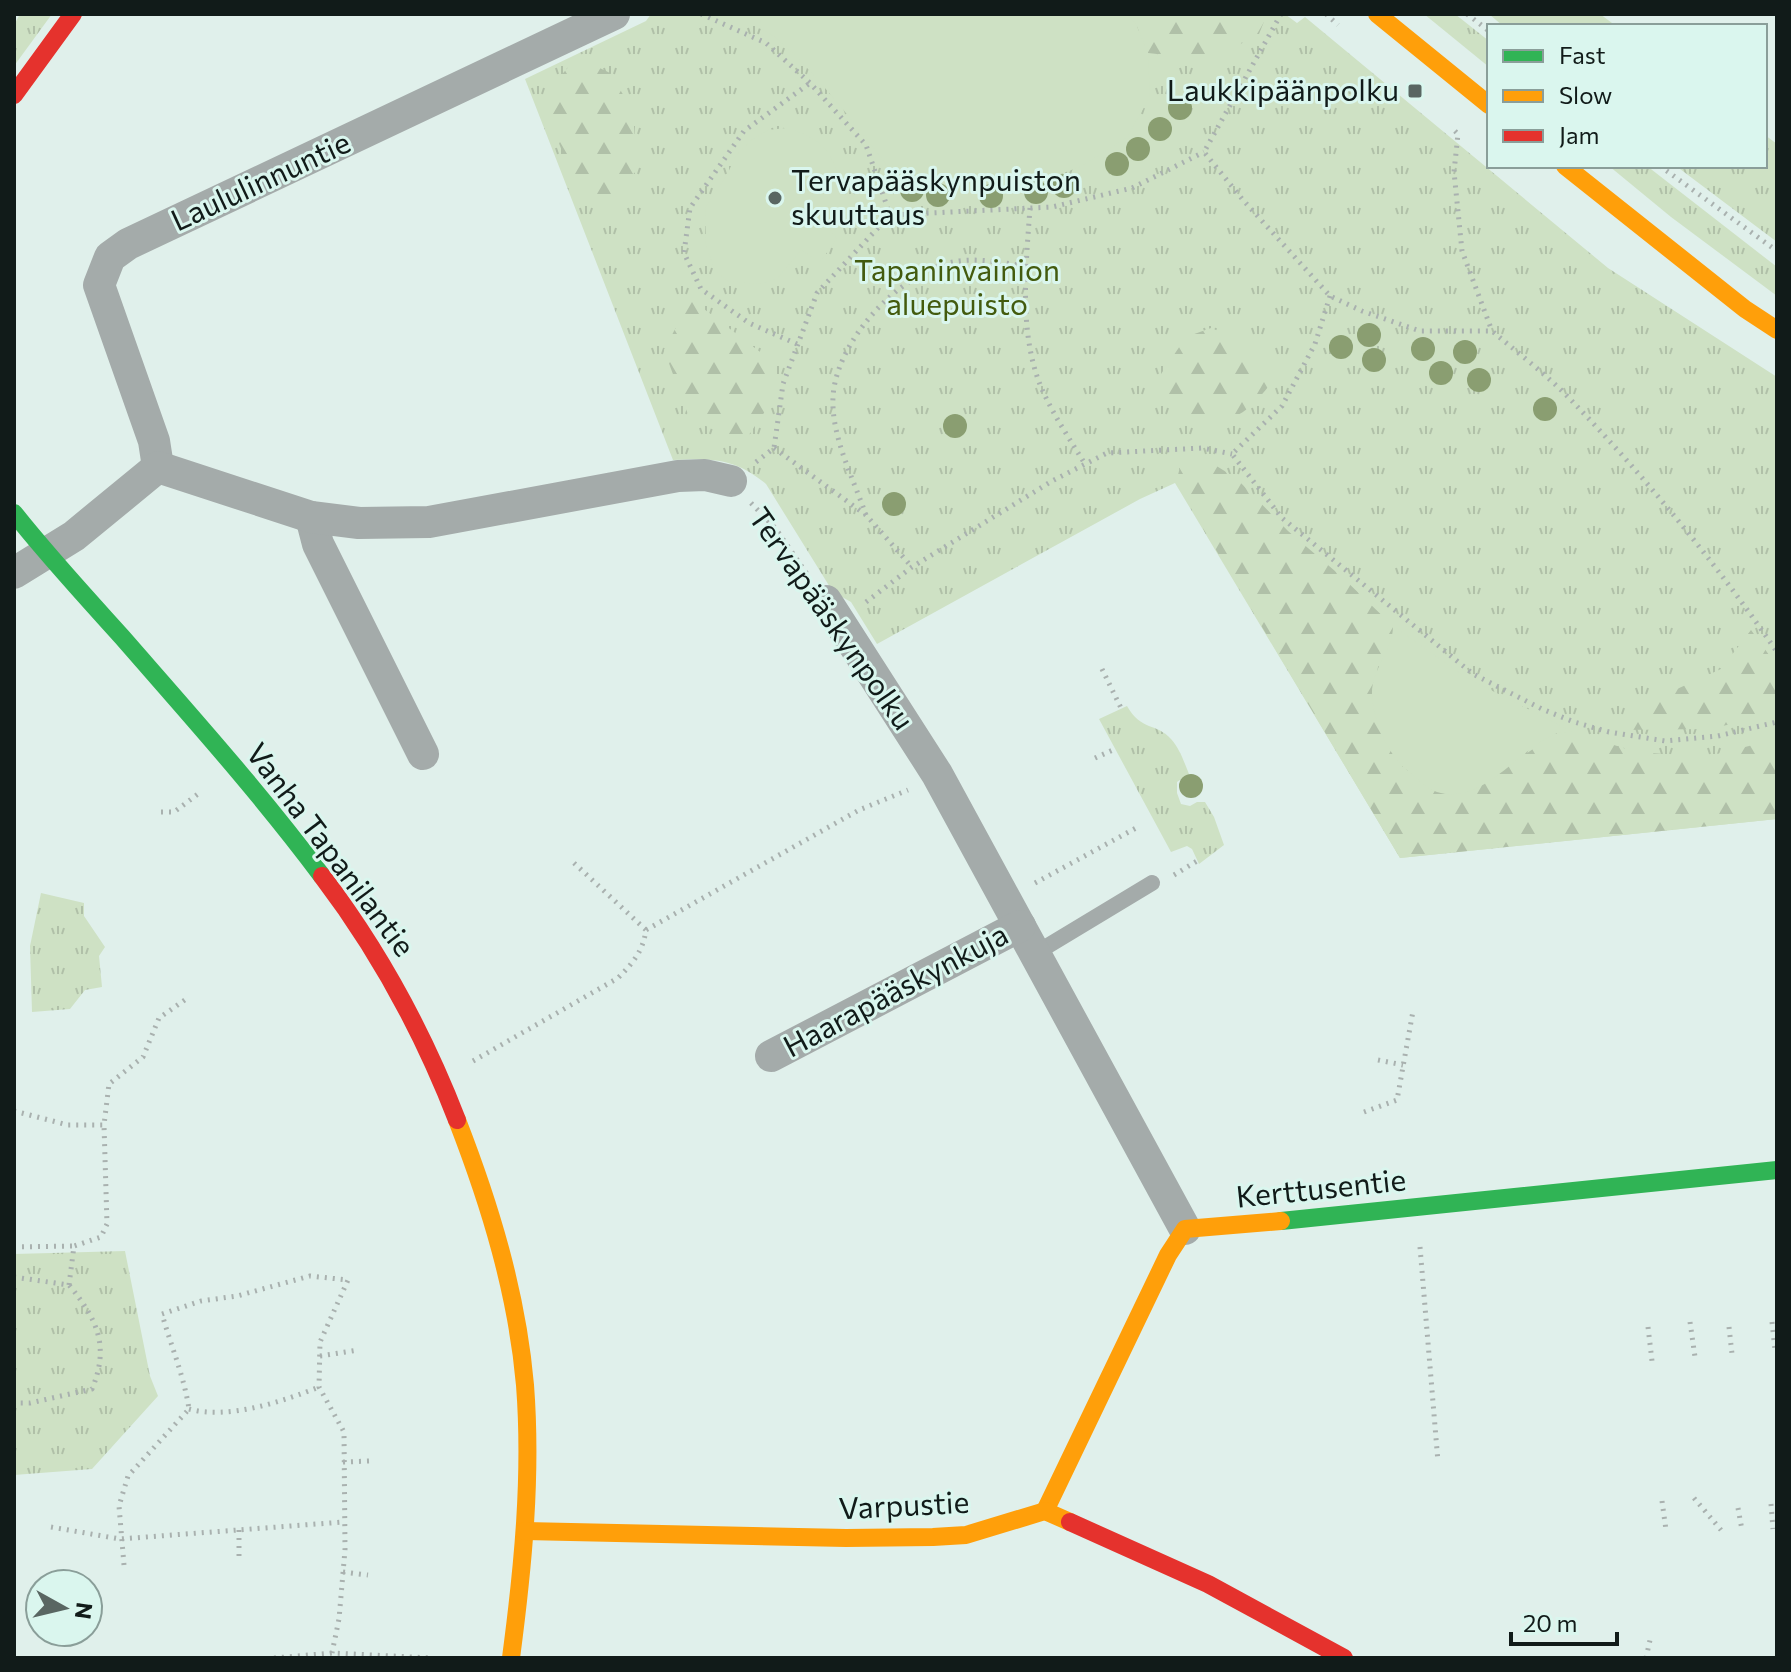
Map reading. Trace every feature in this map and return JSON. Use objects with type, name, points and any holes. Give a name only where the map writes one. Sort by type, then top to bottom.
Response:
[{"type":"street","points":[[14,95],[73,14]]},
{"type":"street","name":"Laululinnuntie","points":[[158,467],[154,441],[99,285],[110,257],[128,244],[614,14]]},
{"type":"street","points":[[1377,14],[1487,103]]},
{"type":"street","points":[[1568,168],[1745,309],[1777,330]]},
{"type":"street","points":[[14,573],[74,536],[158,467]]},
{"type":"street","name":"Tervapääskynpolku","points":[[158,467],[311,517],[359,523],[429,522],[678,476],[705,475],[731,481]]},
{"type":"street","name":"Vanha Tapanilantie","points":[[14,513],[46,554],[275,814],[360,928],[405,1001],[467,1140],[499,1242],[514,1313],[523,1379],[527,1431],[525,1531],[511,1658]]},
{"type":"street","points":[[311,517],[318,544],[423,754]]},
{"type":"street","name":"Tervapääskynpolku","points":[[826,601],[937,774],[1185,1229]]},
{"type":"street","name":"Haarapääskynkuja","points":[[771,1056],[1020,926]]},
{"type":"street","name":"Kerttusentie","points":[[1185,1229],[1777,1170]]},
{"type":"street","points":[[1185,1229],[1168,1255],[1045,1511],[1208,1584],[1344,1658]]},
{"type":"street","name":"Varpustie","points":[[525,1531],[933,1537],[966,1535],[1045,1511]]},
{"type":"lane","points":[[1020,926],[1159,881]]},
{"type":"path","points":[[701,14],[766,43],[810,83],[866,145],[890,215]]},
{"type":"path","points":[[731,481],[774,448],[783,384],[817,293],[890,215],[1052,207],[1132,188],[1204,152],[1281,14]]},
{"type":"path","points":[[1467,14],[1487,29]]},
{"type":"path","points":[[797,344],[749,323],[701,289],[684,253],[690,208],[744,131],[810,83]]},
{"type":"path","points":[[1458,134],[1454,172],[1462,251],[1492,331],[1569,397],[1626,460],[1746,607],[1777,652]]},
{"type":"path","points":[[1204,152],[1330,296],[1420,331],[1492,331]]},
{"type":"path","points":[[1663,168],[1777,251]]},
{"type":"path","points":[[1030,208],[1026,266],[1029,344],[1040,383],[1085,464]]},
{"type":"path","points":[[866,515],[835,424],[833,396],[840,365],[865,323],[897,290],[930,268],[957,261],[1026,266]]},
{"type":"path","points":[[1232,454],[1282,406],[1315,344],[1330,296]]},
{"type":"path","points":[[774,448],[866,515],[912,567]]},
{"type":"path","points":[[846,632],[861,606],[912,567],[1052,481],[1107,453],[1202,448],[1232,454],[1282,518],[1473,674],[1542,709],[1597,729],[1665,741],[1718,736],[1777,722]]},
{"type":"path","name":"Tervapääskynpolku","points":[[731,481],[776,529],[826,601]]},
{"type":"path","points":[[1102,669],[1121,708]]},
{"type":"path","points":[[1095,758],[1115,749]]},
{"type":"path","points":[[161,812],[174,812],[209,785]]},
{"type":"path","points":[[646,930],[859,810],[908,790]]},
{"type":"path","points":[[1020,926],[1136,828]]},
{"type":"path","points":[[1159,881],[1197,861]]},
{"type":"path","points":[[574,863],[646,930]]},
{"type":"path","points":[[464,1066],[618,978],[644,946],[646,930]]},
{"type":"path","points":[[14,1247],[74,1246],[101,1237],[107,1224],[104,1125],[109,1084],[143,1057],[159,1018],[189,997]]},
{"type":"path","points":[[1364,1112],[1397,1100],[1413,1011]]},
{"type":"path","points":[[1378,1060],[1403,1065]]},
{"type":"path","points":[[14,1111],[68,1125],[104,1125]]},
{"type":"path","points":[[1419,1242],[1438,1462]]},
{"type":"path","points":[[69,1285],[74,1246]]},
{"type":"path","points":[[189,1409],[184,1378],[162,1314],[201,1301],[237,1296],[310,1276],[348,1280],[320,1342],[319,1387],[344,1432],[343,1572],[332,1653]]},
{"type":"path","points":[[14,1277],[69,1285],[87,1307],[99,1332],[99,1372],[92,1389],[30,1403],[14,1403]]},
{"type":"path","points":[[1690,1322],[1695,1357]]},
{"type":"path","points":[[1772,1322],[1775,1350]]},
{"type":"path","points":[[1648,1327],[1652,1361]]},
{"type":"path","points":[[1729,1327],[1732,1354]]},
{"type":"path","points":[[320,1356],[358,1350]]},
{"type":"path","points":[[189,1409],[224,1412],[285,1401],[319,1387]]},
{"type":"path","points":[[124,1565],[119,1506],[128,1476],[189,1409]]},
{"type":"path","points":[[343,1462],[370,1461]]},
{"type":"path","points":[[1694,1498],[1721,1530]]},
{"type":"path","points":[[1662,1501],[1666,1530]]},
{"type":"path","points":[[1771,1504],[1773,1529]]},
{"type":"path","points":[[1738,1508],[1742,1530]]},
{"type":"path","points":[[51,1527],[120,1539],[343,1522]]},
{"type":"path","points":[[239,1530],[239,1557]]},
{"type":"path","points":[[343,1572],[368,1575]]},
{"type":"path","points":[[1646,1658],[1650,1640]]},
{"type":"path","points":[[274,1658],[332,1653],[432,1658]]},
{"type":"green space","points":[[20,14],[52,14],[14,66],[14,25]]},
{"type":"green space","name":"Tapaninvainion aluepuisto","points":[[651,14],[1285,14],[1297,23],[1305,17],[1608,268],[1777,377],[1777,819],[1400,858],[1175,483],[1140,499],[877,644],[851,602],[833,592],[766,484],[733,464],[699,459],[673,460],[525,79],[646,21]]},
{"type":"green space","points":[[763,14],[1127,14],[1136,24],[1148,53],[1150,97],[1127,137],[1082,166],[1029,186],[978,191],[898,180],[810,71],[772,35],[758,28]]},
{"type":"green space","points":[[1127,14],[1267,14],[1259,34],[1211,60],[1148,53],[1136,24]]},
{"type":"green space","points":[[1424,14],[1455,14],[1487,39],[1487,65]]},
{"type":"green space","points":[[1489,14],[1600,14],[1613,24],[1501,24]]},
{"type":"green space","points":[[577,57],[610,73],[633,111],[637,170],[608,203],[579,196],[551,122],[552,86]]},
{"type":"green space","name":"Tervapääskynpuiston skuuttaus","points":[[786,128],[815,140],[833,162],[840,202],[825,222],[837,239],[820,262],[801,250],[777,279],[759,284],[728,281],[715,271],[706,245],[705,208],[735,157],[750,141],[768,130]]},
{"type":"green space","points":[[1767,136],[1777,144],[1777,242],[1679,168],[1767,168]]},
{"type":"green space","points":[[1611,168],[1650,168],[1777,267],[1777,296]]},
{"type":"green space","points":[[691,299],[777,365],[770,404],[742,445],[689,417],[664,350]]},
{"type":"green space","points":[[1211,328],[1249,347],[1262,362],[1271,383],[1246,410],[1237,416],[1216,421],[1183,411],[1161,391],[1159,377],[1186,337]]},
{"type":"green space","points":[[1182,459],[1210,462],[1236,478],[1288,531],[1393,626],[1393,639],[1378,667],[1372,694],[1378,721],[1391,751],[1403,767],[1431,789],[1446,794],[1480,786],[1556,733],[1573,732],[1636,752],[1705,757],[1777,739],[1777,819],[1400,858],[1176,483]]},
{"type":"green space","points":[[1393,626],[1467,678],[1573,732],[1557,733],[1497,776],[1466,792],[1449,794],[1432,790],[1394,756],[1375,715],[1373,686],[1390,644]]},
{"type":"green space","points":[[1751,630],[1777,666],[1777,715],[1707,729],[1618,730],[1655,699],[1721,669]]},
{"type":"green space","points":[[1127,706],[1143,723],[1166,734],[1179,751],[1189,774],[1177,782],[1181,804],[1190,806],[1205,802],[1214,817],[1224,845],[1199,864],[1192,849],[1187,846],[1171,852],[1099,719]]},
{"type":"green space","points":[[41,893],[84,903],[84,916],[105,947],[99,956],[102,987],[85,990],[70,1009],[32,1012],[30,946]]},
{"type":"green space","points":[[125,1251],[150,1376],[158,1396],[92,1469],[14,1475],[14,1254]]},
{"type":"traffic: fast","points":[[14,513],[224,755],[322,876]]},
{"type":"traffic: fast","points":[[1281,1221],[1777,1170]]},
{"type":"traffic: slow","points":[[1377,14],[1487,103]]},
{"type":"traffic: slow","points":[[1568,168],[1745,309],[1777,330]]},
{"type":"traffic: slow","points":[[457,1120],[480,1184],[509,1283],[525,1385],[525,1522],[511,1658]]},
{"type":"traffic: slow","points":[[1045,1511],[1168,1255],[1185,1229],[1281,1221]]},
{"type":"traffic: slow","points":[[525,1531],[933,1537],[966,1535],[1045,1511],[1070,1522]]},
{"type":"traffic: jam","points":[[14,95],[73,14]]},
{"type":"traffic: jam","points":[[322,876],[362,933],[398,993],[430,1055],[457,1120]]},
{"type":"traffic: jam","points":[[1070,1522],[1208,1584],[1344,1658]]},
{"type":"place","name":"Laukkipäänpolku","points":[[1415,91]]},
{"type":"place","name":"Tervapääskynpuiston skuuttaus","points":[[775,198]]}]
